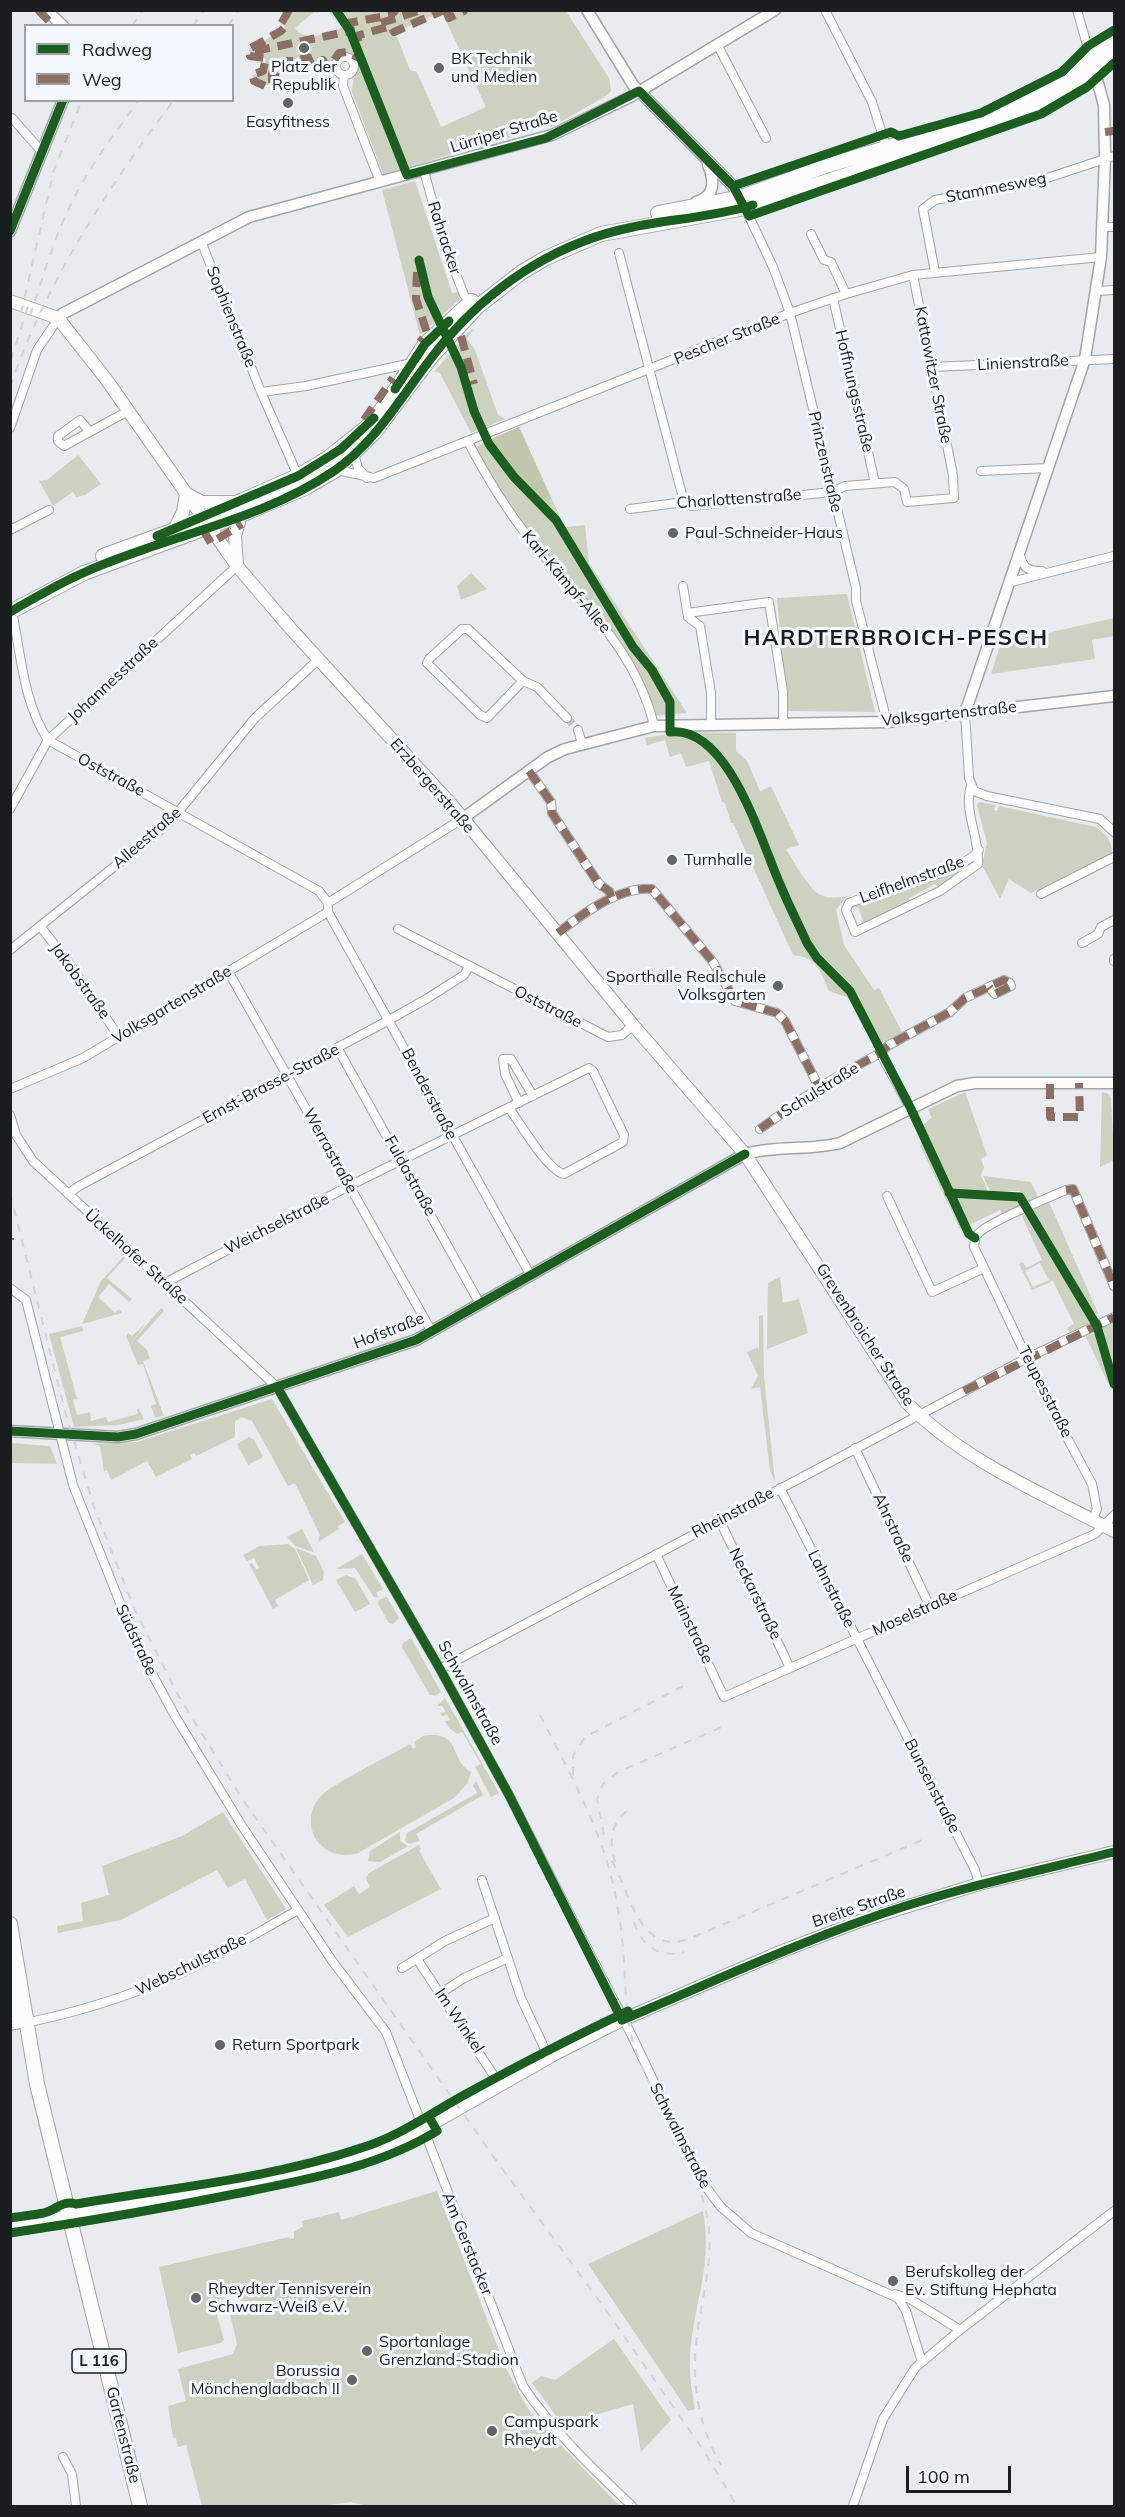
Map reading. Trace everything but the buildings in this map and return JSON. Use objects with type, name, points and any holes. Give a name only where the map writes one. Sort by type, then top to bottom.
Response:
[{"type":"main road","points":[[11,609],[84,573],[239,509],[305,488],[336,470],[374,434],[452,333],[477,307],[522,272],[564,249],[601,234],[743,202],[846,174],[984,130],[1018,116],[1063,91],[1114,41]]},
{"type":"main road","points":[[174,530],[183,512],[186,494],[202,501],[239,509],[341,449],[367,427],[386,404],[425,344],[470,302],[516,266],[544,250],[597,228],[658,213],[743,202],[888,147],[994,114],[1037,95],[1092,63],[1114,54]]},
{"type":"main road","points":[[10,291],[18,299],[60,316]]},
{"type":"main road","points":[[14,305],[60,316]]},
{"type":"main road","name":"Erzbergerstraße","points":[[60,316],[237,566],[462,819],[633,1025],[745,1154]]},
{"type":"main road","points":[[237,566],[235,536],[239,509]]},
{"type":"main road","points":[[11,609],[88,563],[174,530],[206,522]]},
{"type":"main road","name":"Grevenbroicher Straße","points":[[745,1154],[907,1403],[940,1433],[984,1462],[1104,1525]]},
{"type":"main road","name":"Breite Straße","points":[[67,2216],[215,2190],[314,2168],[400,2142],[549,2058],[622,2020],[750,1965],[860,1921],[979,1884],[1114,1852]]},
{"type":"main road","name":"L 116","points":[[10,1924],[17,2024]]},
{"type":"main road","name":"L 116","points":[[10,1977],[17,2024]]},
{"type":"main road","name":"Gartenstraße","points":[[17,2024],[140,2506]]},
{"type":"main road","name":"Gartenstraße","points":[[67,2216],[134,2506]]},
{"type":"street","points":[[46,10],[61,24]]},
{"type":"street","points":[[587,10],[619,66],[639,91],[706,159],[743,202]]},
{"type":"street","name":"Lürriper Straße","points":[[60,316],[201,241],[263,211],[546,138],[639,91],[774,10]]},
{"type":"street","points":[[825,10],[872,102],[888,147],[888,154],[846,174]]},
{"type":"street","points":[[979,846],[968,803],[971,786],[965,713],[1085,359],[1101,256],[1110,157],[1104,105],[1077,10]]},
{"type":"street","points":[[717,44],[766,138]]},
{"type":"street","points":[[344,75],[343,86],[380,182]]},
{"type":"street","points":[[12,226],[62,102]]},
{"type":"street","points":[[12,118],[42,152]]},
{"type":"street","name":"Stammesweg","points":[[935,272],[923,209],[935,200],[1038,181],[1110,157]]},
{"type":"street","points":[[658,213],[707,197],[712,190],[714,179],[706,159]]},
{"type":"street","name":"Rahracker","points":[[424,171],[444,243],[464,295],[470,302]]},
{"type":"street","name":"Prinzenstraße","points":[[743,202],[768,256],[790,314],[887,722]]},
{"type":"street","points":[[1102,227],[1114,227]]},
{"type":"street","points":[[811,234],[824,260],[831,262],[846,294]]},
{"type":"street","name":"Sophienstraße","points":[[201,241],[286,454],[298,476]]},
{"type":"street","points":[[619,253],[684,502]]},
{"type":"street","name":"Pescher Straße","points":[[368,478],[468,442],[846,294],[913,274],[1101,256]]},
{"type":"street","name":"Kattowitzer Straße","points":[[913,274],[953,475]]},
{"type":"street","points":[[1096,291],[1114,290]]},
{"type":"street","name":"Hoffnungsstraße","points":[[833,298],[875,483]]},
{"type":"street","points":[[10,428],[37,350],[60,316]]},
{"type":"street","name":"Linienstraße","points":[[932,367],[1114,359]]},
{"type":"street","points":[[261,392],[306,386],[412,363]]},
{"type":"street","points":[[89,431],[128,411]]},
{"type":"street","name":"Karl-Kämpf-Allee","points":[[468,442],[496,492],[515,520],[590,607],[627,658],[649,705],[654,726]]},
{"type":"street","points":[[354,454],[358,468],[368,478]]},
{"type":"street","points":[[981,471],[1049,468]]},
{"type":"street","points":[[336,470],[368,478]]},
{"type":"street","name":"Charlottenstraße","points":[[630,509],[684,502],[691,506],[832,492],[845,486],[895,482],[904,489],[907,502],[954,498],[953,475]]},
{"type":"street","points":[[10,530],[49,510]]},
{"type":"street","points":[[1020,555],[1021,563],[1030,571],[1054,570]]},
{"type":"street","points":[[1011,582],[1114,556]]},
{"type":"street","name":"Johannesstraße","points":[[10,809],[48,740],[237,566]]},
{"type":"street","points":[[683,586],[688,617],[700,626],[711,693],[711,723]]},
{"type":"street","points":[[687,613],[769,602],[783,691],[783,723]]},
{"type":"street","points":[[11,609],[21,663],[35,717],[48,740]]},
{"type":"street","points":[[523,681],[487,718],[427,663],[462,629],[468,629],[523,681],[537,687],[567,718]]},
{"type":"street","points":[[10,638],[21,663]]},
{"type":"street","name":"Alleestraße","points":[[10,950],[180,812],[255,718],[319,659]]},
{"type":"street","name":"Volksgartenstraße","points":[[10,1089],[57,1071],[119,1037],[328,908],[462,819],[548,757],[582,744],[654,726],[711,723],[887,722],[1114,696]]},
{"type":"street","points":[[578,730],[582,744]]},
{"type":"street","name":"Oststraße","points":[[48,740],[319,891],[328,908]]},
{"type":"street","points":[[529,771],[551,802],[552,813],[599,884],[609,891],[612,898]]},
{"type":"street","points":[[971,786],[979,794],[1100,819],[1114,832]]},
{"type":"street","name":"Leifhelmstraße","points":[[979,846],[978,864],[964,876],[905,910],[855,932],[846,910],[849,903],[959,864],[974,857],[979,846]]},
{"type":"street","points":[[1041,894],[1114,857]]},
{"type":"street","points":[[959,864],[964,876]]},
{"type":"street","points":[[558,933],[587,910],[612,898],[645,888],[652,889],[713,963],[735,1001],[777,1013],[790,1030],[819,1088]]},
{"type":"street","name":"Benderstraße","points":[[328,908],[531,1276]]},
{"type":"street","points":[[1082,943],[1098,934],[1101,927],[1114,920]]},
{"type":"street","name":"Jakobstraße","points":[[40,926],[78,975],[119,1037]]},
{"type":"street","name":"Oststraße","points":[[398,929],[608,1037],[622,1035],[633,1025]]},
{"type":"street","name":"Ernst-Brasse-Straße","points":[[68,1194],[79,1186],[338,1049],[428,998],[435,991],[464,975],[469,967]]},
{"type":"street","name":"Werrastraße","points":[[228,971],[432,1332]]},
{"type":"street","name":"Schulstraße","points":[[760,1129],[819,1088],[880,1053],[889,1045],[950,1012],[965,998],[989,987]]},
{"type":"street","name":"Fuldastraße","points":[[338,1049],[480,1304]]},
{"type":"street","points":[[880,1053],[911,1109]]},
{"type":"street","points":[[519,1103],[505,1074],[503,1059],[511,1059],[532,1096]]},
{"type":"street","name":"Weichselstraße","points":[[165,1283],[350,1186],[589,1068],[593,1071],[621,1130],[623,1142],[564,1174],[559,1173],[542,1155],[509,1108]]},
{"type":"street","name":"Hofstraße","points":[[10,1431],[118,1437],[136,1434],[416,1340],[745,1154],[765,1148],[820,1148],[840,1143],[957,1086],[975,1083],[1114,1083]]},
{"type":"street","name":"Ückelhofer Straße","points":[[10,1115],[16,1135],[27,1154],[278,1387]]},
{"type":"street","name":"Teupesstraße","points":[[1104,1525],[1097,1509],[1092,1484],[974,1247],[978,1233],[1066,1190],[1073,1190],[1114,1286]]},
{"type":"street","points":[[887,1196],[932,1292],[984,1268]]},
{"type":"street","name":"Südstraße","points":[[10,1288],[26,1300],[58,1433],[91,1535],[138,1648],[175,1716],[242,1826],[333,1962]]},
{"type":"street","name":"Rheinstraße","points":[[440,1669],[855,1448],[1028,1358],[1114,1317]]},
{"type":"street","name":"Schwalmstraße","points":[[278,1387],[440,1669],[509,1795],[702,2182],[730,2217],[751,2233],[910,2299],[960,2330]]},
{"type":"street","name":"Ahrstraße","points":[[855,1448],[930,1607]]},
{"type":"street","name":"Lahnstraße","points":[[780,1488],[882,1689]]},
{"type":"street","name":"Moselstraße","points":[[724,1697],[1095,1534],[1114,1515]]},
{"type":"street","name":"Neckarstraße","points":[[720,1521],[790,1668]]},
{"type":"street","name":"Mainstraße","points":[[656,1554],[724,1697]]},
{"type":"street","name":"Bunsenstraße","points":[[882,1689],[975,1870],[979,1884]]},
{"type":"street","points":[[482,1880],[528,2016],[549,2058]]},
{"type":"street","name":"Webschulstraße","points":[[17,2024],[96,2006],[131,1995],[179,1974],[298,1910]]},
{"type":"street","points":[[402,1968],[470,1927],[495,1918]]},
{"type":"street","points":[[441,1993],[464,1978],[508,1958]]},
{"type":"street","name":"Im Winkel","points":[[417,1959],[500,2085]]},
{"type":"street","name":"Am Gerstacker","points":[[333,1962],[386,2032],[523,2386],[538,2409],[632,2506]]},
{"type":"street","points":[[853,2506],[883,2419],[922,2362],[1114,2211]]},
{"type":"street","name":"Breite Straße","points":[[10,2225],[67,2216]]},
{"type":"street","points":[[891,2292],[906,2311],[922,2362]]},
{"type":"street","points":[[63,2457],[72,2474],[76,2506]]},
{"type":"green space","points":[[396,10],[566,11],[609,78],[611,91],[557,124],[383,174],[352,92],[360,47],[354,49],[357,57],[347,52],[339,53],[330,66],[325,65],[323,60],[311,64],[308,57],[286,61],[272,74],[272,83],[265,86],[254,81],[252,75],[263,71],[266,58],[250,56],[249,49],[281,31],[285,27],[281,24],[289,11],[315,11],[295,28],[300,33],[310,36],[342,28],[329,11],[333,11],[345,25],[351,23],[342,11],[386,11],[391,15]],"holes":[[[442,12],[486,107],[441,127],[417,72],[410,70],[395,32]]]},
{"type":"green space","points":[[415,181],[452,293],[458,292],[460,299],[420,335],[382,190]]},
{"type":"green space","points":[[474,329],[467,339],[475,350],[498,415],[505,419],[471,433],[440,373],[434,372],[464,336]]},
{"type":"green space","points":[[519,427],[562,521],[566,527],[585,525],[589,563],[687,713],[654,716],[625,650],[614,633],[518,519],[499,492],[475,447]]},
{"type":"green space","points":[[519,427],[551,498],[545,506],[492,442],[493,438]]},
{"type":"green space","points":[[78,455],[101,484],[85,495],[76,497],[73,492],[53,506],[39,481],[47,480]]},
{"type":"green space","points":[[471,573],[487,589],[461,600],[457,586]]},
{"type":"green space","points":[[847,594],[875,712],[787,711],[777,598]]},
{"type":"green space","points":[[1114,618],[1114,636],[1092,640],[1095,659],[991,674],[1003,636],[1016,640]]},
{"type":"green space","points":[[679,732],[736,733],[736,751],[747,761],[760,791],[771,786],[799,845],[786,849],[802,874],[812,888],[821,895],[846,897],[836,910],[844,945],[874,990],[879,988],[902,1032],[876,1046],[852,999],[829,991],[813,962],[793,955],[733,823],[731,823],[709,761],[686,767],[681,753],[670,757],[665,740],[647,745],[645,738]]},
{"type":"green space","points":[[979,802],[995,805],[994,810],[997,811],[999,806],[1096,827],[1108,838],[1112,854],[1031,893],[1009,879],[1000,899],[982,865],[987,843],[977,805]]},
{"type":"green space","points":[[957,870],[959,874],[938,888],[935,884],[909,898],[911,903],[859,926],[863,921],[858,907],[852,908],[853,904]]},
{"type":"green space","points":[[965,1092],[987,1155],[981,1159],[984,1167],[981,1175],[988,1191],[950,1190],[927,1142],[930,1140],[927,1135],[924,1136],[920,1128],[932,1117],[928,1110]]},
{"type":"green space","points":[[1102,1092],[1111,1098],[1114,1160],[1100,1167]]},
{"type":"green space","points":[[924,1143],[964,1227],[960,1229],[920,1145]]},
{"type":"green space","points":[[983,1176],[1031,1182],[1038,1197],[1027,1202],[1020,1191],[990,1191]]},
{"type":"green space","points":[[952,1195],[1021,1201],[1022,1205],[1003,1214],[1000,1210],[967,1226]]},
{"type":"green space","points":[[1049,1202],[1098,1313],[1091,1317],[1088,1324],[1070,1332],[1067,1328],[1074,1324],[1053,1281],[1032,1290],[1019,1264],[1023,1262],[1026,1268],[1042,1260],[1022,1216]],"holes":[[[1040,1263],[1049,1280],[1033,1287],[1025,1271]]]},
{"type":"green space","points":[[123,1257],[125,1258],[107,1278],[132,1299],[129,1302],[109,1284],[98,1297],[115,1313],[119,1309],[122,1313],[82,1324],[101,1281]]},
{"type":"green space","points":[[780,1277],[783,1303],[799,1299],[808,1333],[767,1349],[768,1283]]},
{"type":"green space","points":[[161,1308],[164,1311],[137,1341],[147,1350],[150,1359],[143,1361],[164,1416],[155,1418],[151,1406],[156,1404],[143,1364],[138,1365],[126,1336],[128,1333],[132,1336],[145,1324],[132,1342]]},
{"type":"green space","points":[[763,1315],[764,1377],[775,1482],[770,1470],[760,1387],[751,1389],[758,1376],[747,1352],[758,1347],[759,1350],[759,1316]]},
{"type":"green space","points":[[1114,1323],[1114,1386],[1108,1383],[1085,1335],[1104,1333],[1103,1327]]},
{"type":"green space","points":[[82,1326],[83,1331],[60,1337],[77,1399],[73,1400],[77,1415],[90,1412],[91,1421],[106,1417],[108,1422],[138,1414],[137,1409],[139,1409],[144,1419],[118,1425],[74,1427],[49,1334]]},
{"type":"green space","points":[[272,1399],[345,1522],[338,1526],[339,1529],[318,1542],[320,1535],[295,1483],[288,1486],[252,1421],[241,1417],[235,1422],[235,1437],[196,1456],[194,1453],[190,1455],[192,1459],[156,1477],[147,1461],[111,1480],[107,1470],[104,1471],[100,1446],[93,1444],[137,1442]]},
{"type":"green space","points":[[249,1437],[254,1440],[263,1457],[248,1465],[237,1444]]},
{"type":"green space","points":[[11,1443],[50,1446],[57,1464],[11,1463]]},
{"type":"green space","points":[[302,1529],[314,1552],[295,1546],[287,1537]]},
{"type":"green space","points":[[288,1544],[295,1549],[309,1580],[275,1600],[278,1606],[273,1609],[249,1564],[252,1563],[256,1569],[259,1568],[254,1558],[247,1561],[243,1555],[260,1546]]},
{"type":"green space","points":[[296,1548],[316,1556],[324,1572],[323,1580],[313,1585]]},
{"type":"green space","points":[[362,1554],[383,1589],[376,1593],[379,1598],[374,1597],[355,1568],[336,1569]]},
{"type":"green space","points":[[346,1575],[356,1579],[370,1604],[355,1612],[336,1580]]},
{"type":"green space","points":[[387,1597],[399,1618],[393,1624],[389,1623],[378,1604],[379,1600]]},
{"type":"green space","points":[[411,1638],[441,1692],[435,1696],[430,1695],[402,1647],[403,1643]]},
{"type":"green space","points":[[445,1698],[499,1793],[491,1797],[475,1767],[481,1764],[462,1732],[457,1734],[449,1728],[445,1721],[450,1720],[447,1715],[442,1716],[440,1713],[446,1712],[442,1706],[437,1706]]},
{"type":"green space","points":[[435,1735],[450,1741],[464,1767],[471,1772],[467,1784],[454,1798],[358,1853],[338,1854],[324,1848],[313,1834],[311,1821],[315,1803],[319,1798],[348,1777],[410,1744],[413,1749],[416,1747],[414,1742],[423,1736]]},
{"type":"green space","points":[[476,1781],[483,1795],[416,1834],[420,1841],[410,1844],[405,1841],[407,1833],[477,1793],[473,1786]]},
{"type":"green space","points":[[223,1812],[286,1909],[267,1920],[245,1879],[228,1888],[217,1870],[121,1920],[58,1933],[57,1926],[83,1921],[81,1903],[109,1895],[102,1866],[182,1836]]},
{"type":"green space","points":[[400,1832],[400,1841],[408,1846],[380,1862],[368,1861],[370,1851]]},
{"type":"green space","points":[[419,1845],[421,1849],[419,1851],[441,1889],[348,1937],[324,1905],[354,1886],[359,1894],[370,1887],[366,1878],[369,1873]]},
{"type":"green space","name":"Sportanlage Grenzland-Stadion","points":[[437,2191],[506,2368],[525,2404],[539,2423],[620,2506],[367,2506],[351,2502],[321,2506],[202,2506],[186,2445],[178,2447],[176,2438],[173,2438],[168,2406],[186,2401],[178,2369],[233,2354],[237,2344],[230,2314],[241,2310],[240,2300],[237,2300],[235,2295],[213,2301],[224,2340],[221,2343],[178,2353],[159,2267],[289,2237],[294,2238],[294,2232],[303,2226],[302,2221],[339,2212],[341,2220]]},
{"type":"green space","points":[[703,2211],[705,2263],[690,2360],[695,2409],[688,2411],[588,2264]]},
{"type":"green space","points":[[614,2339],[671,2420],[641,2452],[633,2404],[562,2424],[532,2383],[541,2376],[555,2380]]},
{"type":"tunnel","points":[[567,718],[578,730]]},
{"type":"railway","points":[[133,24],[143,10]]},
{"type":"railway","points":[[194,24],[204,10]]},
{"type":"railway","points":[[229,24],[239,10]]},
{"type":"railway","points":[[21,313],[54,170],[81,102]]},
{"type":"railway","points":[[30,316],[54,243],[73,200],[95,161],[138,102]]},
{"type":"railway","points":[[10,387],[41,310],[80,238],[125,168],[173,102]]},
{"type":"railway","points":[[11,360],[28,306]]},
{"type":"railway","points":[[10,1193],[65,1411],[93,1504],[134,1608],[178,1695],[243,1800],[493,2156],[603,2306],[704,2451],[737,2506]]},
{"type":"railway","points":[[573,1775],[573,1756],[585,1737],[689,1683]]},
{"type":"railway","points":[[540,1715],[585,1804],[604,1851],[620,1922],[632,2040],[644,2072],[686,2156],[703,2199],[710,2246],[697,2336],[695,2374],[705,2429],[721,2465]]},
{"type":"railway","points":[[604,1835],[597,1799],[603,1784],[618,1772],[724,1726]]},
{"type":"railway","points":[[615,1862],[612,1834],[614,1827],[628,1810]]},
{"type":"railway","points":[[612,1861],[631,1905],[648,1931],[660,1939],[674,1942],[691,1938],[927,1838]]},
{"type":"railway","points":[[634,1922],[641,1937],[652,1948],[667,1954],[684,1952]]},
{"type":"marked path","points":[[38,10],[52,24]]},
{"type":"marked path","points":[[289,10],[281,24],[285,27],[281,31],[249,49],[250,56],[266,58],[263,71],[252,75],[254,81],[265,86],[272,83],[272,74],[275,75],[278,66],[286,61],[308,57],[311,64],[323,60],[325,65],[330,66],[339,53],[347,52],[357,57],[355,54]]},
{"type":"marked path","points":[[343,24],[391,15],[396,10]]},
{"type":"marked path","points":[[381,23],[421,10]]},
{"type":"marked path","points":[[359,42],[356,36],[391,26],[394,32],[444,10]]},
{"type":"marked path","points":[[446,10],[449,18],[466,10]]},
{"type":"marked path","points":[[255,51],[355,30]]},
{"type":"marked path","points":[[1105,132],[1114,131]]},
{"type":"marked path","points":[[417,272],[416,299],[427,333],[420,342]]},
{"type":"marked path","points":[[461,336],[474,384]]},
{"type":"marked path","points":[[364,420],[393,378]]},
{"type":"marked path","points":[[203,530],[211,543],[242,524]]},
{"type":"marked path","points":[[529,771],[551,802],[552,813],[599,884],[609,891],[612,898]]},
{"type":"marked path","points":[[558,933],[602,903],[627,892],[652,889],[713,962],[735,1001],[777,1013],[785,1021],[819,1087]]},
{"type":"marked path","points":[[760,1129],[819,1087],[950,1012],[965,998],[1004,980],[1011,986],[995,994],[989,987]]},
{"type":"marked path","points":[[1050,1084],[1050,1117],[1080,1117],[1079,1083]]},
{"type":"marked path","points":[[1066,1190],[1073,1189],[1114,1286]]},
{"type":"marked path","points":[[964,1391],[1114,1317]]},
{"type":"cycle path","points":[[336,10],[350,31],[407,175],[546,138],[639,91],[733,186],[749,216],[1041,114],[1087,87],[1114,63]]},
{"type":"cycle path","points":[[733,186],[891,132],[899,136],[981,113],[1062,72],[1088,46],[1114,30]]},
{"type":"cycle path","points":[[10,231],[62,102]]},
{"type":"cycle path","points":[[10,612],[83,573],[275,503],[305,489],[334,471],[352,457],[383,424],[452,333],[491,296],[534,265],[607,233],[753,205]]},
{"type":"cycle path","points":[[419,260],[428,297],[461,367],[474,411],[489,444],[514,477],[556,520],[633,647],[652,670],[670,702],[670,732],[691,735],[709,747],[726,766],[752,816],[807,943],[817,958],[850,991],[911,1109],[969,1234],[975,1238]]},
{"type":"cycle path","points":[[395,389],[425,344],[449,321]]},
{"type":"cycle path","points":[[157,536],[298,476],[341,449],[374,418]]},
{"type":"cycle path","points":[[10,1431],[118,1437],[136,1434],[416,1340],[745,1154]]},
{"type":"cycle path","points":[[949,1193],[1020,1197],[1097,1326],[1114,1384]]},
{"type":"cycle path","points":[[277,1387],[440,1669],[509,1795],[622,2020],[799,1945],[890,1911],[986,1883],[1114,1852]]},
{"type":"cycle path","points":[[10,2218],[48,2212],[67,2203],[76,2204],[219,2182],[291,2168],[361,2148],[402,2131],[506,2072],[628,2011]]},
{"type":"cycle path","points":[[10,2233],[190,2203],[346,2169],[393,2153],[437,2131],[429,2117]]},
{"type":"place","name":"Platz der Republik","points":[[304,48]]},
{"type":"place","name":"BK Technik und Medien","points":[[439,68]]},
{"type":"place","name":"Easyfitness","points":[[288,103]]},
{"type":"place","name":"Paul-Schneider-Haus","points":[[673,533]]},
{"type":"place","name":"Turnhalle","points":[[672,860]]},
{"type":"place","name":"Sporthalle Realschule Volksgarten","points":[[778,986]]},
{"type":"place","name":"Return Sportpark","points":[[220,2045]]},
{"type":"place","name":"Berufskolleg der Ev. Stiftung Hephata","points":[[893,2281]]},
{"type":"place","name":"Rheydter Tennisverein Schwarz-Weiß e.V.","points":[[196,2298]]},
{"type":"place","name":"Sportanlage Grenzland-Stadion","points":[[367,2351]]},
{"type":"place","name":"Borussia Mönchengladbach II","points":[[352,2380]]},
{"type":"place","name":"Campuspark Rheydt","points":[[492,2431]]},
{"type":"district","name":"HARDTERBROICH-PESCH","points":[[896,638]]}]
